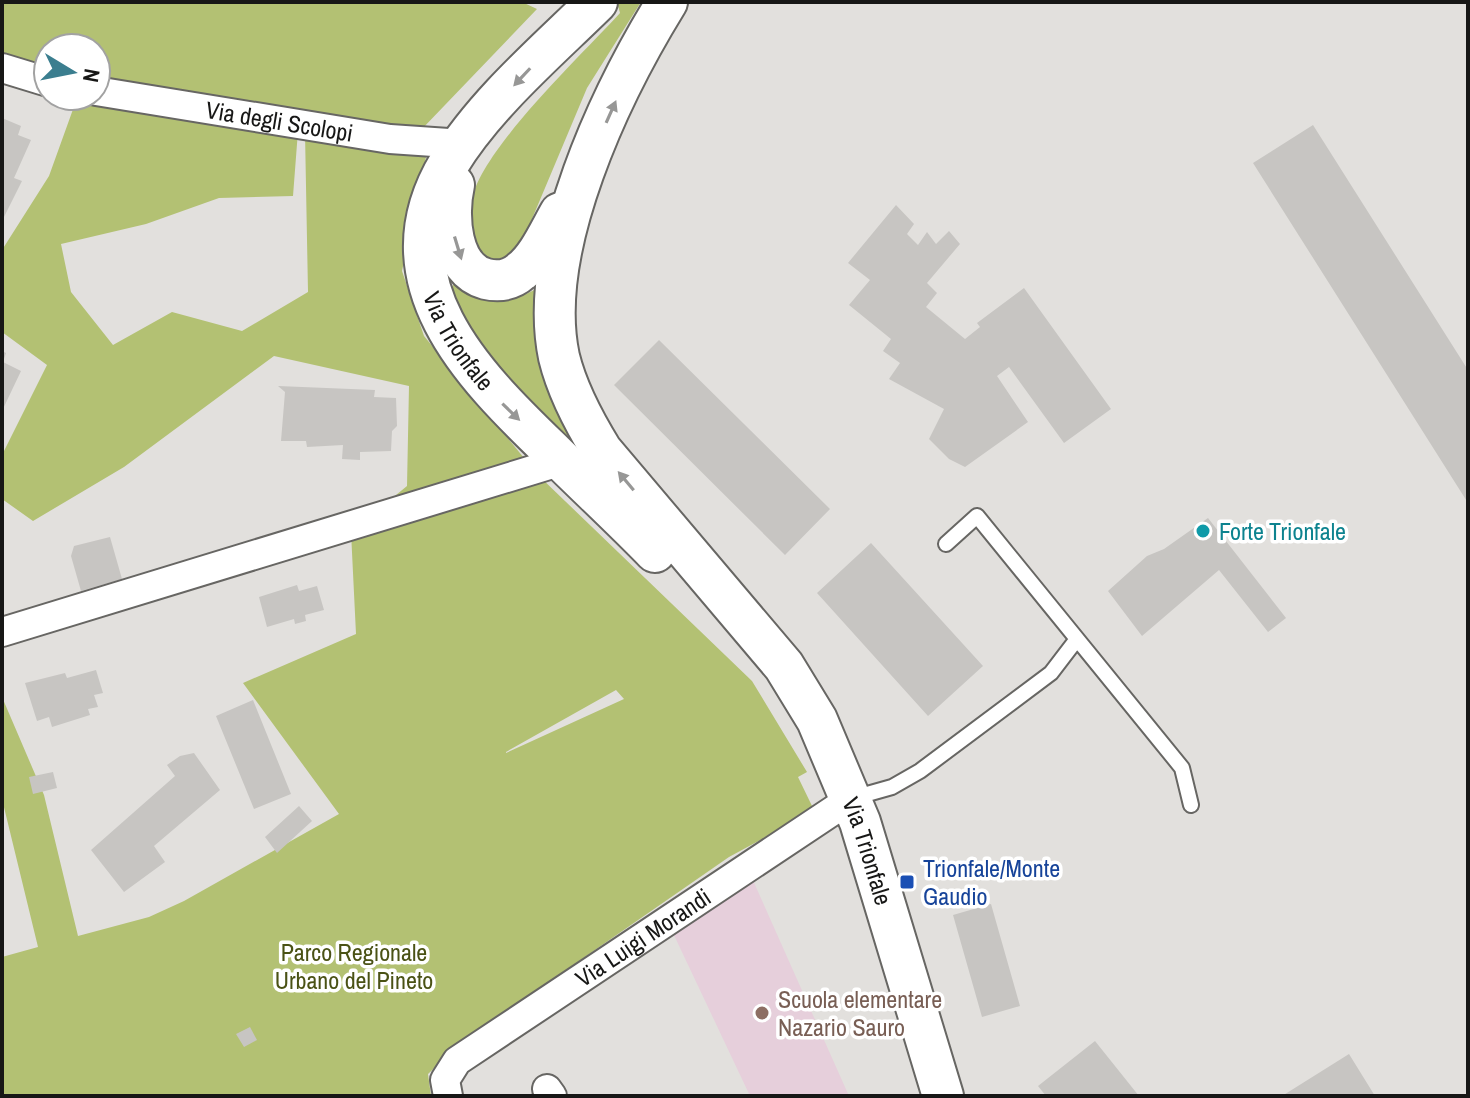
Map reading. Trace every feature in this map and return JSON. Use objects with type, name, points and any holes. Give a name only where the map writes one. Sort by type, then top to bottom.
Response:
[{"type":"main road","name":"Via Trionfale","points":[[597,2],[463,144],[444,174],[433,200],[426,253],[432,293],[463,357],[493,393],[684,580],[748,626]]},
{"type":"main road","name":"Via Trionfale","points":[[667,2],[629,71],[579,183],[561,249],[556,295],[559,355],[568,384],[587,425],[611,464],[784,666],[807,701],[852,798],[943,1096]]},
{"type":"main road","points":[[463,144],[452,192],[454,237],[460,258],[480,277],[502,280],[521,272],[579,183]]},
{"type":"street","points":[[2,68],[32,77]]},
{"type":"street","name":"Via degli Scolopi","points":[[112,94],[390,139],[463,144]]},
{"type":"street","points":[[2,632],[562,461]]},
{"type":"street","name":"Via Luigi Morandi","points":[[446,1090],[450,1068],[466,1054],[852,798]]},
{"type":"lane","points":[[946,544],[977,516],[1182,768],[1191,805]]},
{"type":"lane","points":[[852,798],[892,787],[920,771],[1051,673],[1077,639]]},
{"type":"shaded area","name":"Scuola elementare Nazario Sauro","points":[[752,878],[849,1096],[750,1096],[672,931]]},
{"type":"green space","points":[[2,2],[522,2],[537,9],[421,130],[112,87],[112,32],[32,32],[32,71],[2,63]]},
{"type":"green space","points":[[617,2],[641,2],[587,88],[516,257],[495,268],[469,245],[470,207],[479,180],[512,130],[620,13]]},
{"type":"green space","name":"Parco Regionale Urbano del Pineto","points":[[112,106],[298,131],[293,196],[219,198],[146,224],[61,244],[71,292],[113,345],[172,312],[242,331],[308,292],[305,133],[427,152],[402,271],[424,336],[538,475],[752,681],[807,772],[798,777],[813,808],[729,857],[458,1045],[428,1074],[431,1096],[2,1096],[2,957],[38,947],[2,799],[2,697],[44,795],[78,936],[149,917],[184,901],[339,814],[243,683],[356,634],[351,532],[407,486],[409,386],[274,356],[124,467],[33,521],[2,499],[2,455],[47,365],[2,332],[2,250],[49,176],[72,112],[112,112]],"holes":[[[616,690],[624,699],[506,753]]]},
{"type":"green space","points":[[453,285],[501,299],[522,296],[536,289],[539,342],[588,465],[478,355],[450,292]]},
{"type":"building","points":[[2,118],[21,126],[18,135],[31,140],[14,178],[22,181],[2,221]]},
{"type":"building","points":[[1313,125],[1468,370],[1468,503],[1253,163]]},
{"type":"building","points":[[896,205],[914,224],[907,234],[918,245],[927,232],[936,244],[949,231],[960,244],[927,283],[937,293],[926,307],[965,339],[980,327],[977,323],[1024,288],[1111,409],[1064,443],[1009,367],[997,376],[1028,422],[965,467],[949,459],[929,439],[944,409],[889,379],[900,363],[883,351],[891,339],[849,305],[870,280],[848,263]]},
{"type":"building","points":[[659,340],[830,509],[785,555],[614,385]]},
{"type":"building","points":[[2,351],[6,353],[3,362],[21,371],[2,411]]},
{"type":"building","points":[[278,386],[375,390],[374,397],[396,398],[397,426],[392,431],[391,451],[360,452],[360,460],[342,459],[343,445],[307,447],[306,441],[281,441],[285,392]]},
{"type":"building","points":[[1208,518],[1286,618],[1268,632],[1219,570],[1142,636],[1108,591],[1147,556],[1164,549]]},
{"type":"building","points":[[110,537],[122,579],[81,591],[71,556],[74,546]]},
{"type":"building","points":[[871,543],[983,666],[928,716],[817,593]]},
{"type":"building","points":[[297,585],[299,591],[317,586],[324,610],[305,615],[306,621],[295,624],[294,619],[267,627],[259,597]]},
{"type":"building","points":[[96,670],[103,693],[94,695],[98,707],[88,709],[90,715],[52,727],[49,717],[37,721],[25,683],[65,673],[67,678]]},
{"type":"building","points":[[253,700],[291,794],[254,809],[216,716]]},
{"type":"building","points":[[194,753],[220,790],[154,846],[165,862],[124,892],[91,850],[175,776],[167,765],[180,756]]},
{"type":"building","points":[[53,772],[57,788],[33,794],[29,777]]},
{"type":"building","points":[[299,806],[312,821],[277,853],[265,837]]},
{"type":"building","points":[[991,904],[1020,1006],[982,1017],[953,915]]},
{"type":"building","points":[[250,1027],[257,1040],[244,1047],[236,1034]]},
{"type":"building","points":[[1095,1041],[1139,1096],[1046,1096],[1038,1086]]},
{"type":"building","points":[[1349,1054],[1375,1096],[1282,1096]]},
{"type":"place","name":"Forte Trionfale","points":[[1203,531]]},
{"type":"place","name":"Trionfale/Monte Gaudio","points":[[907,882]]},
{"type":"place","name":"Scuola elementare Nazario Sauro","points":[[762,1013]]}]
